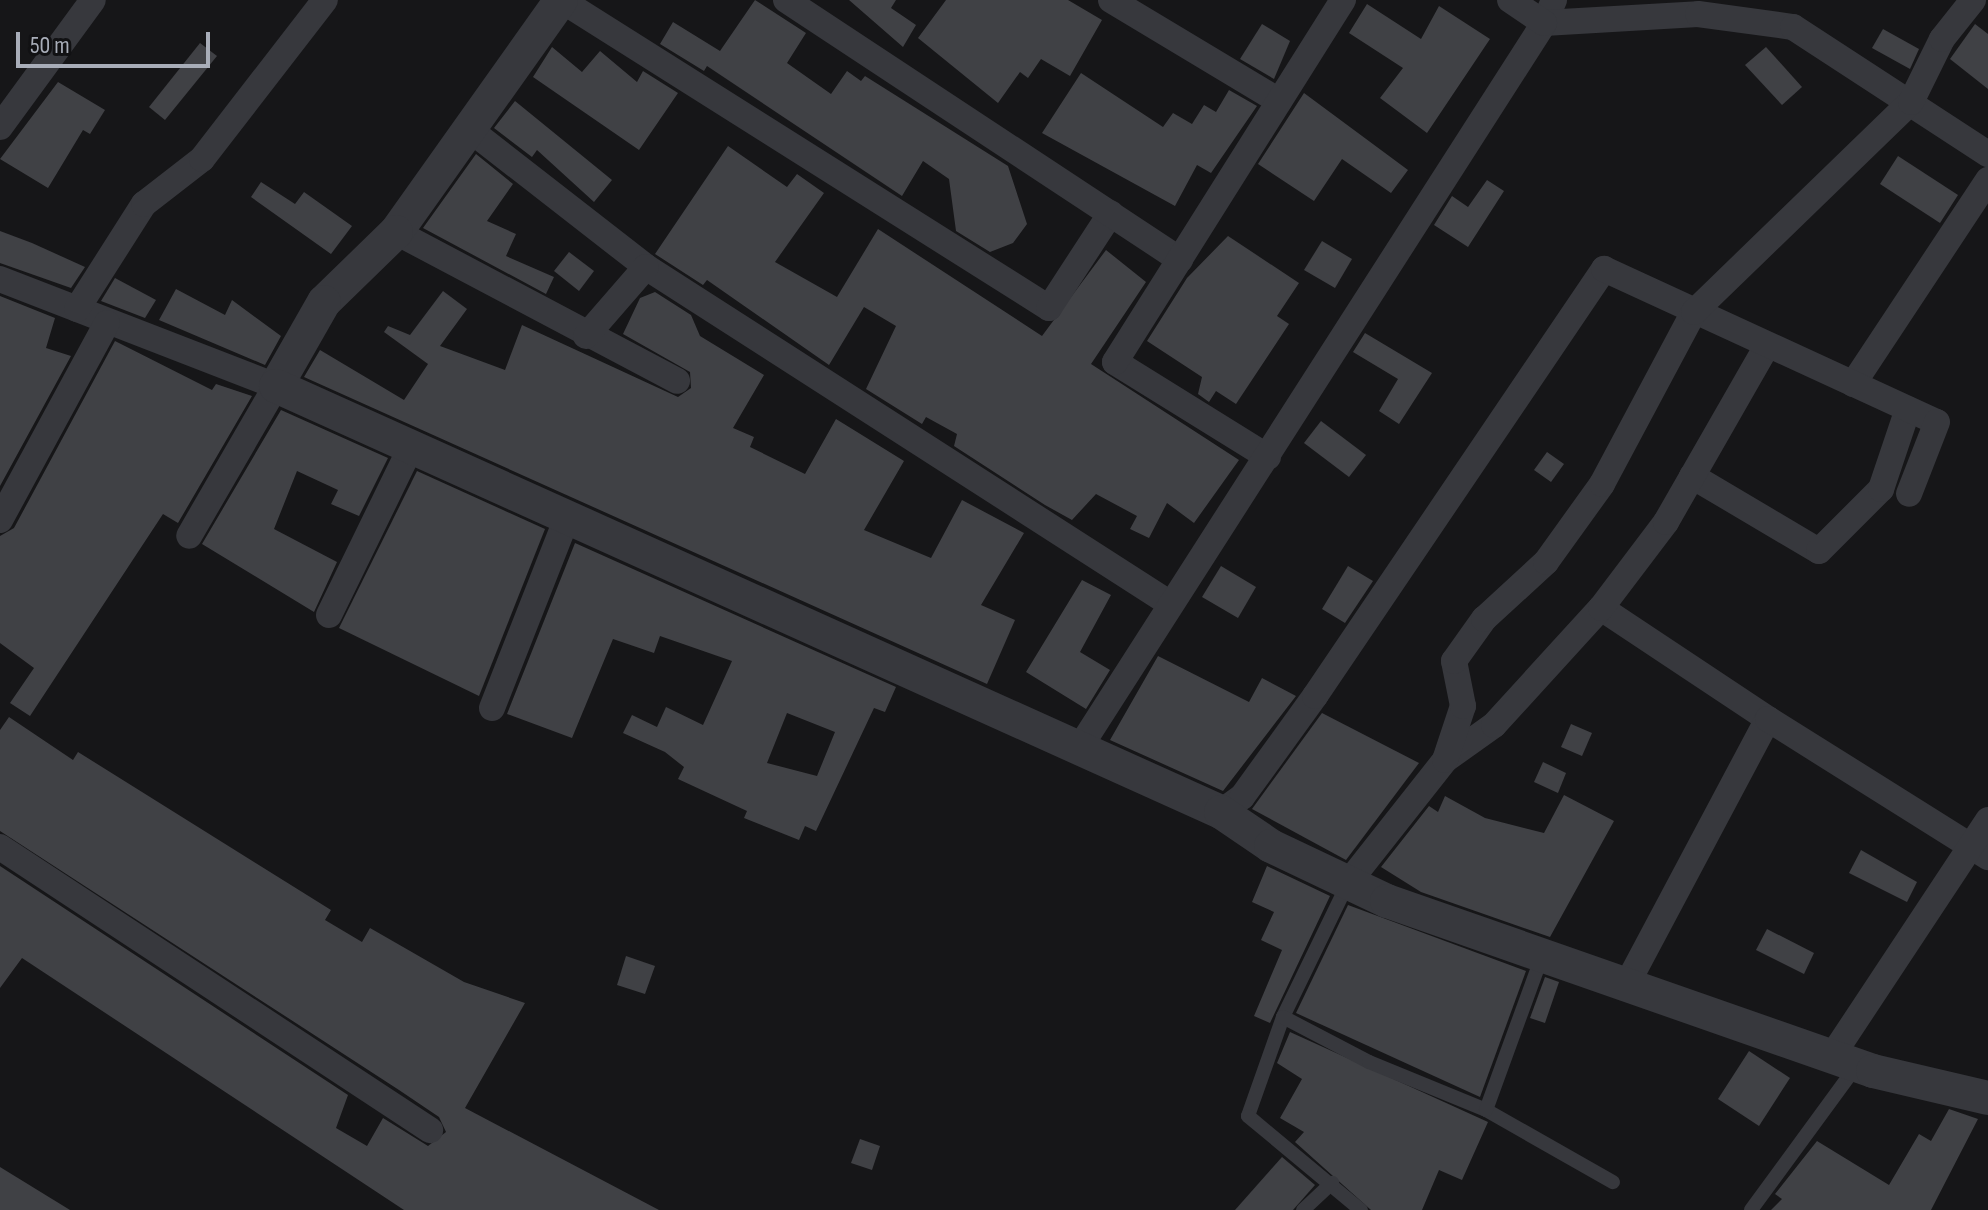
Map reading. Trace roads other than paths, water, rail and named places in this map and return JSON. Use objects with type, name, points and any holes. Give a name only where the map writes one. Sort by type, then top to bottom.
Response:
[{"type":"street","points":[[0,127],[93,0]]},
{"type":"street","points":[[77,309],[144,204],[202,159],[325,0]]},
{"type":"street","points":[[189,536],[324,302],[396,232],[561,0],[1049,308],[1111,213]]},
{"type":"street","points":[[786,0],[1180,260]]},
{"type":"street","points":[[1111,0],[1279,101]]},
{"type":"street","points":[[1268,457],[1115,362],[1343,0]]},
{"type":"street","points":[[1510,0],[1549,12],[1698,14],[1793,27],[1988,154]]},
{"type":"street","points":[[1445,760],[1463,706],[1454,661],[1484,619],[1546,562],[1602,484],[1694,312],[1911,102],[1942,39],[1973,0]]},
{"type":"street","points":[[1080,747],[1169,603],[1268,457],[1549,12]]},
{"type":"street","points":[[469,129],[646,267],[1169,603]]},
{"type":"street","points":[[1853,384],[1988,180]]},
{"type":"street","points":[[396,232],[586,336],[677,381]]},
{"type":"street","points":[[586,336],[646,267]]},
{"type":"street","points":[[1221,812],[1242,797],[1315,696],[1604,269],[1937,422],[1909,494]]},
{"type":"street","points":[[0,279],[276,386],[1221,812],[1348,883],[1845,1060],[1988,1097]]},
{"type":"street","points":[[0,520],[107,323]]},
{"type":"street","points":[[1348,883],[1445,760],[1494,725],[1601,608],[1692,476],[1767,346]]},
{"type":"street","points":[[1692,476],[1819,551],[1881,489],[1908,409]]},
{"type":"street","points":[[329,615],[411,447]]},
{"type":"street","points":[[492,708],[567,518]]},
{"type":"street","points":[[1601,608],[1768,719],[1980,851]]},
{"type":"street","points":[[1627,984],[1768,719]]},
{"type":"street","points":[[1845,1060],[1980,851],[1988,820]]},
{"type":"street","points":[[0,847],[430,1130]]},
{"type":"lane","points":[[1348,883],[1283,1017],[1248,1116],[1361,1210]]},
{"type":"lane","points":[[1486,1110],[1542,954]]},
{"type":"lane","points":[[1283,1017],[1369,1062],[1486,1110],[1613,1182]]},
{"type":"lane","points":[[1751,1210],[1845,1060]]},
{"type":"lane","points":[[1303,1210],[1332,1183]]}]
